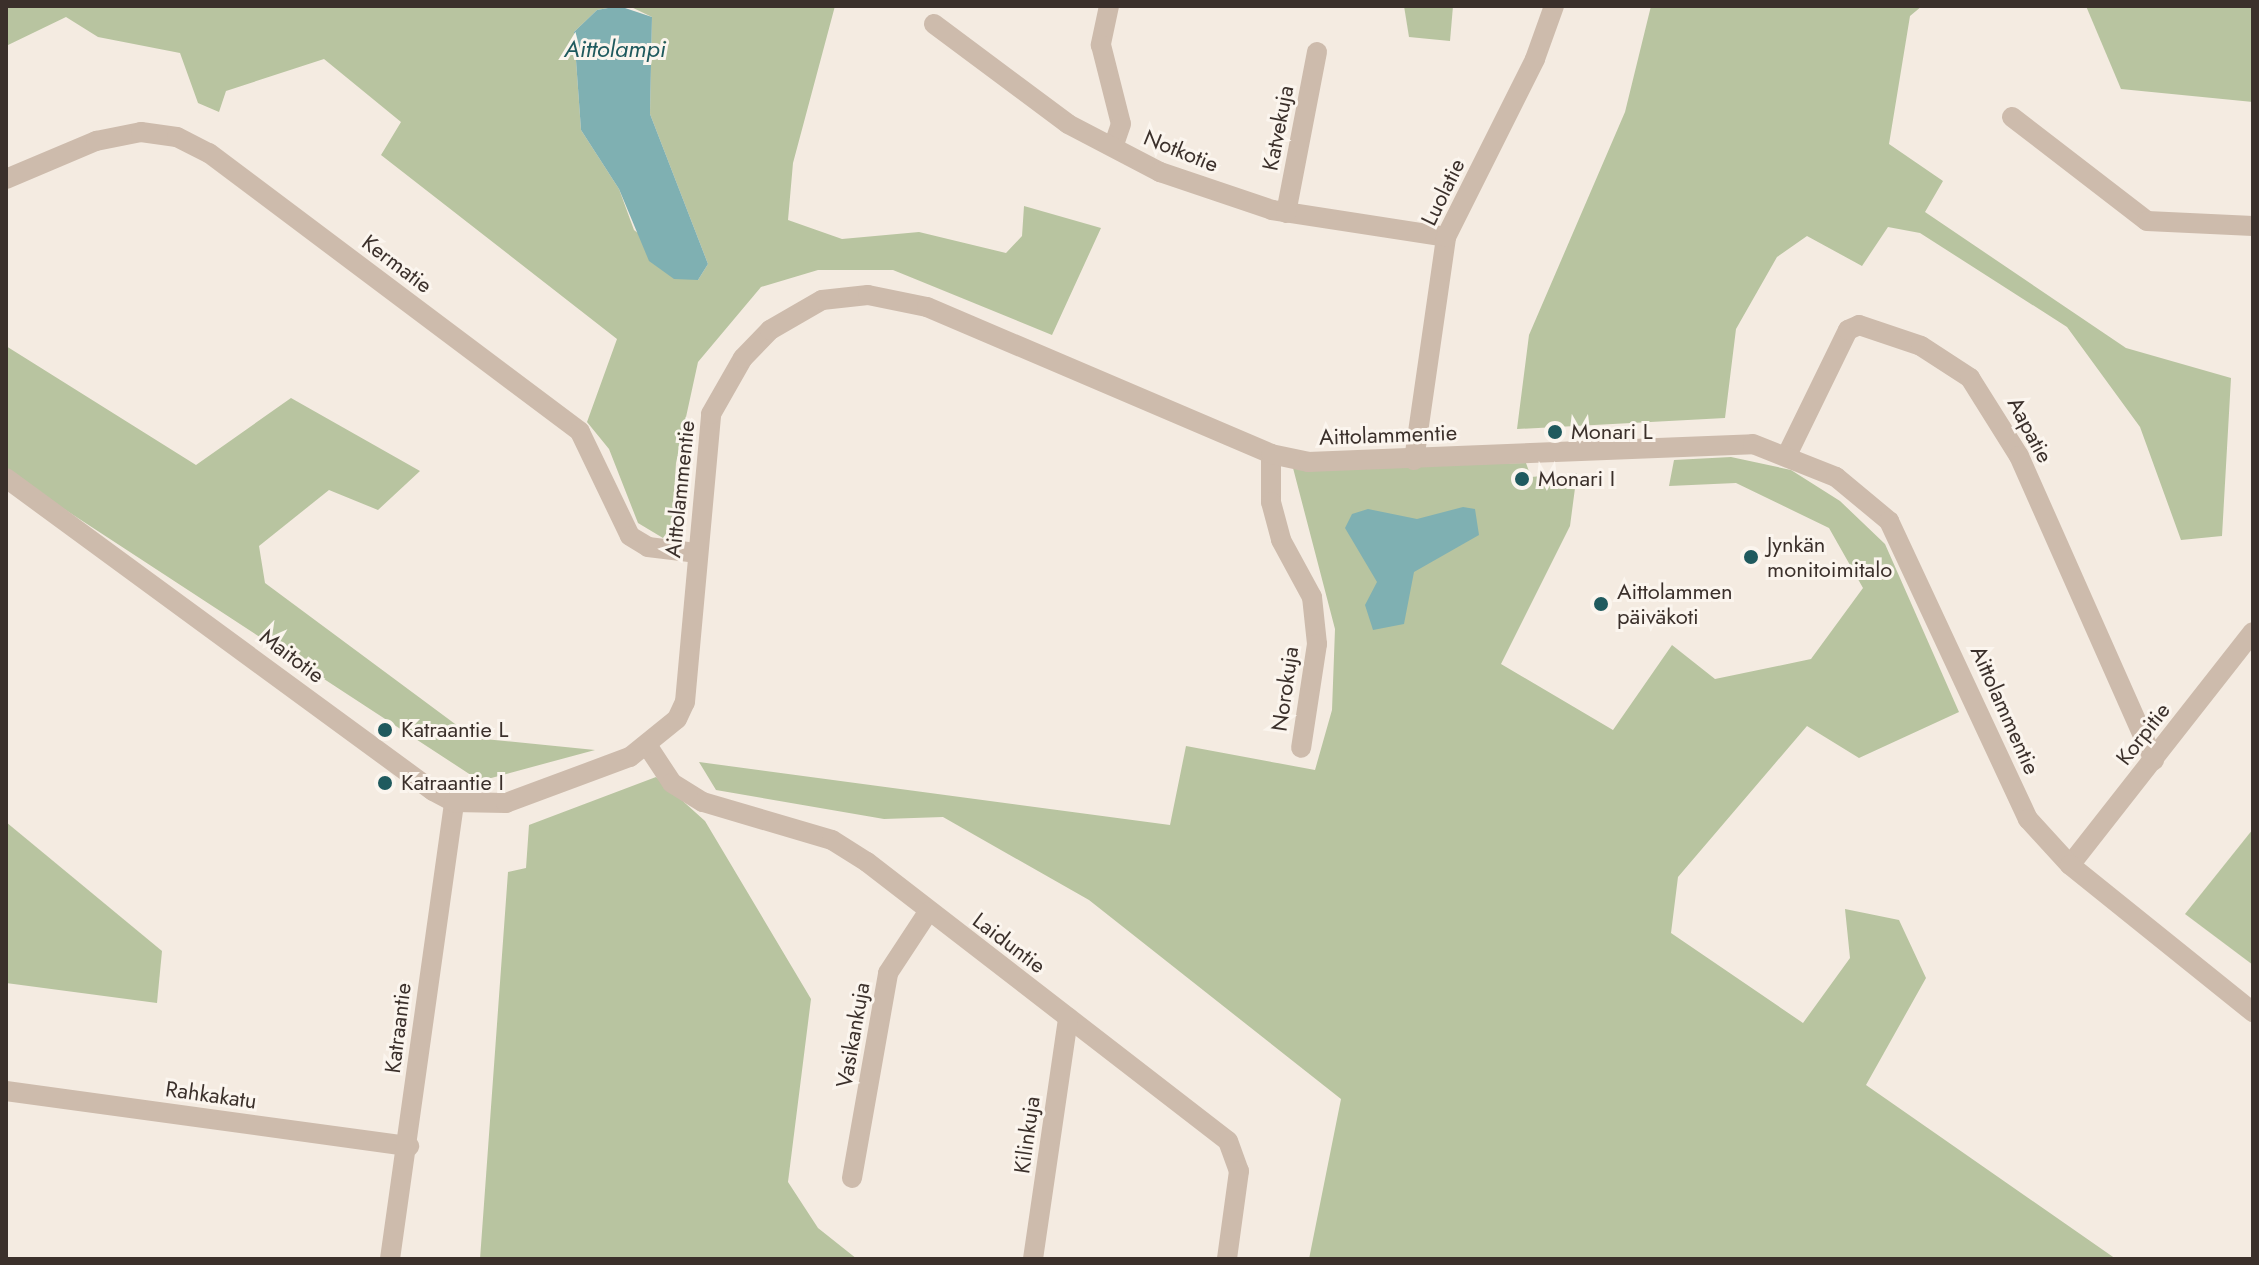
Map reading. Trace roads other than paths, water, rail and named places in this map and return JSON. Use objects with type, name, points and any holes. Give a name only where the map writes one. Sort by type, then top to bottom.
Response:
[{"type":"street","points":[[1109,6],[1101,45],[1120,100],[1113,147]]},
{"type":"street","name":"Luolatie","points":[[1414,460],[1446,237],[1535,59],[1554,6]]},
{"type":"street","name":"Notkotie","points":[[934,24],[1068,124],[1160,172],[1286,213],[1446,237]]},
{"type":"street","name":"Katvekuja","points":[[1286,213],[1317,52]]},
{"type":"street","points":[[2012,117],[2147,221],[2253,226]]},
{"type":"street","name":"Kermatie","points":[[6,179],[96,141],[141,132],[177,137],[209,153],[580,432],[630,536],[648,547],[696,553]]},
{"type":"street","name":"Aittolammentie","points":[[454,802],[506,803],[570,782],[649,748],[685,702],[696,553],[711,414],[743,358],[770,330],[822,300],[868,295],[927,307],[1271,454],[1308,462],[1414,460],[1726,443],[1787,455],[1864,495],[1889,521],[2028,819],[2070,865],[2253,1012]]},
{"type":"street","name":"Aapatie","points":[[1787,455],[1848,330],[1859,325],[1921,346],[1970,378],[2019,456],[2154,760]]},
{"type":"street","name":"Norokuja","points":[[1271,454],[1271,502],[1281,540],[1314,613],[1317,644],[1301,748]]},
{"type":"street","name":"Maitotie","points":[[6,478],[454,802]]},
{"type":"street","name":"Korpitie","points":[[2070,865],[2253,632]]},
{"type":"street","name":"Laiduntie","points":[[649,748],[672,783],[703,802],[832,840],[1068,1018],[1238,1154],[1227,1259]]},
{"type":"street","name":"Katraantie","points":[[390,1259],[409,1146],[454,802]]},
{"type":"street","name":"Vasikankuja","points":[[852,1178],[888,973],[928,912]]},
{"type":"street","name":"Kilinkuja","points":[[1033,1259],[1068,1018]]},
{"type":"street","name":"Rahkakatu","points":[[6,1091],[409,1146]]},
{"type":"water","name":"Aittolampi","points":[[619,6],[652,17],[650,114],[708,264],[698,280],[674,279],[649,261],[619,189],[581,130],[574,32],[597,10]]},
{"type":"water","points":[[1463,507],[1475,509],[1479,535],[1414,572],[1404,624],[1373,630],[1365,605],[1377,582],[1345,528],[1352,514],[1368,509],[1417,519]]},
{"type":"place","name":"Monari L","points":[[1555,432]]},
{"type":"place","name":"Monari I","points":[[1522,479]]},
{"type":"place","name":"Jynkän monitoimitalo","points":[[1751,557]]},
{"type":"place","name":"Aittolammen päiväkoti","points":[[1601,604]]},
{"type":"place","name":"Katraantie L","points":[[385,730]]},
{"type":"place","name":"Katraantie I","points":[[385,783]]}]
